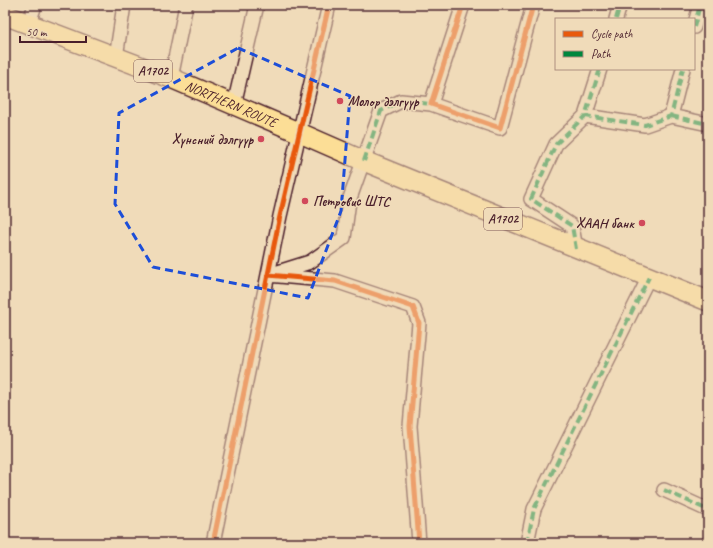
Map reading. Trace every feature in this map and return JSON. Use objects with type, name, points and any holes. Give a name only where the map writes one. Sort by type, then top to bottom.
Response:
[{"type":"highway","name":"NORTHERN ROUTE","points":[[5,15],[171,78],[300,133]]},
{"type":"highway","name":"A1702","points":[[300,133],[576,249],[649,277],[708,302]]},
{"type":"street","points":[[29,23],[35,5]]},
{"type":"street","points":[[116,57],[124,5]]},
{"type":"street","points":[[171,78],[186,5]]},
{"type":"street","points":[[234,105],[257,5]]},
{"type":"street","points":[[214,543],[268,275],[329,5]]},
{"type":"street","points":[[431,104],[463,5]]},
{"type":"street","points":[[268,275],[310,262],[344,238],[348,200],[364,161],[381,110],[401,101],[431,104],[500,128],[534,5]]},
{"type":"street","points":[[616,18],[620,5]]},
{"type":"street","points":[[695,23],[700,5]]},
{"type":"street","points":[[576,249],[572,226],[532,199],[556,144],[584,116],[600,70]]},
{"type":"street","points":[[671,116],[683,70]]},
{"type":"street","points":[[584,116],[645,125],[671,116],[708,124]]},
{"type":"street","points":[[268,275],[335,281],[414,307],[419,323],[410,426],[419,543]]},
{"type":"street","points":[[527,543],[534,509],[649,277]]},
{"type":"street","points":[[664,490],[708,510]]},
{"type":"highlighted area","points":[[238,48],[350,96],[341,211],[308,298],[153,267],[115,204],[119,113]]},
{"type":"marked path","points":[[616,18],[620,5]]},
{"type":"marked path","points":[[695,23],[700,5]]},
{"type":"marked path","points":[[600,70],[585,116],[645,125],[671,116],[683,70]]},
{"type":"marked path","points":[[364,161],[381,111],[401,101],[431,104]]},
{"type":"marked path","points":[[576,249],[572,226],[531,199],[556,144],[585,116]]},
{"type":"marked path","points":[[671,116],[708,124]]},
{"type":"marked path","points":[[527,543],[534,509],[649,277]]},
{"type":"marked path","points":[[664,490],[708,510]]},
{"type":"cycle path","points":[[213,543],[280,216],[329,5]]},
{"type":"cycle path","points":[[463,5],[431,104],[500,128],[533,5]]},
{"type":"cycle path","points":[[268,275],[335,281],[413,307],[419,323],[410,426],[419,543]]},
{"type":"place","name":"Молор дэлгүүр","points":[[340,101]]},
{"type":"place","name":"Хүнсний дэлгүүр","points":[[261,139]]},
{"type":"place","name":"Петровис ШТС","points":[[305,201]]},
{"type":"place","name":"ХААН банк","points":[[642,223]]}]
